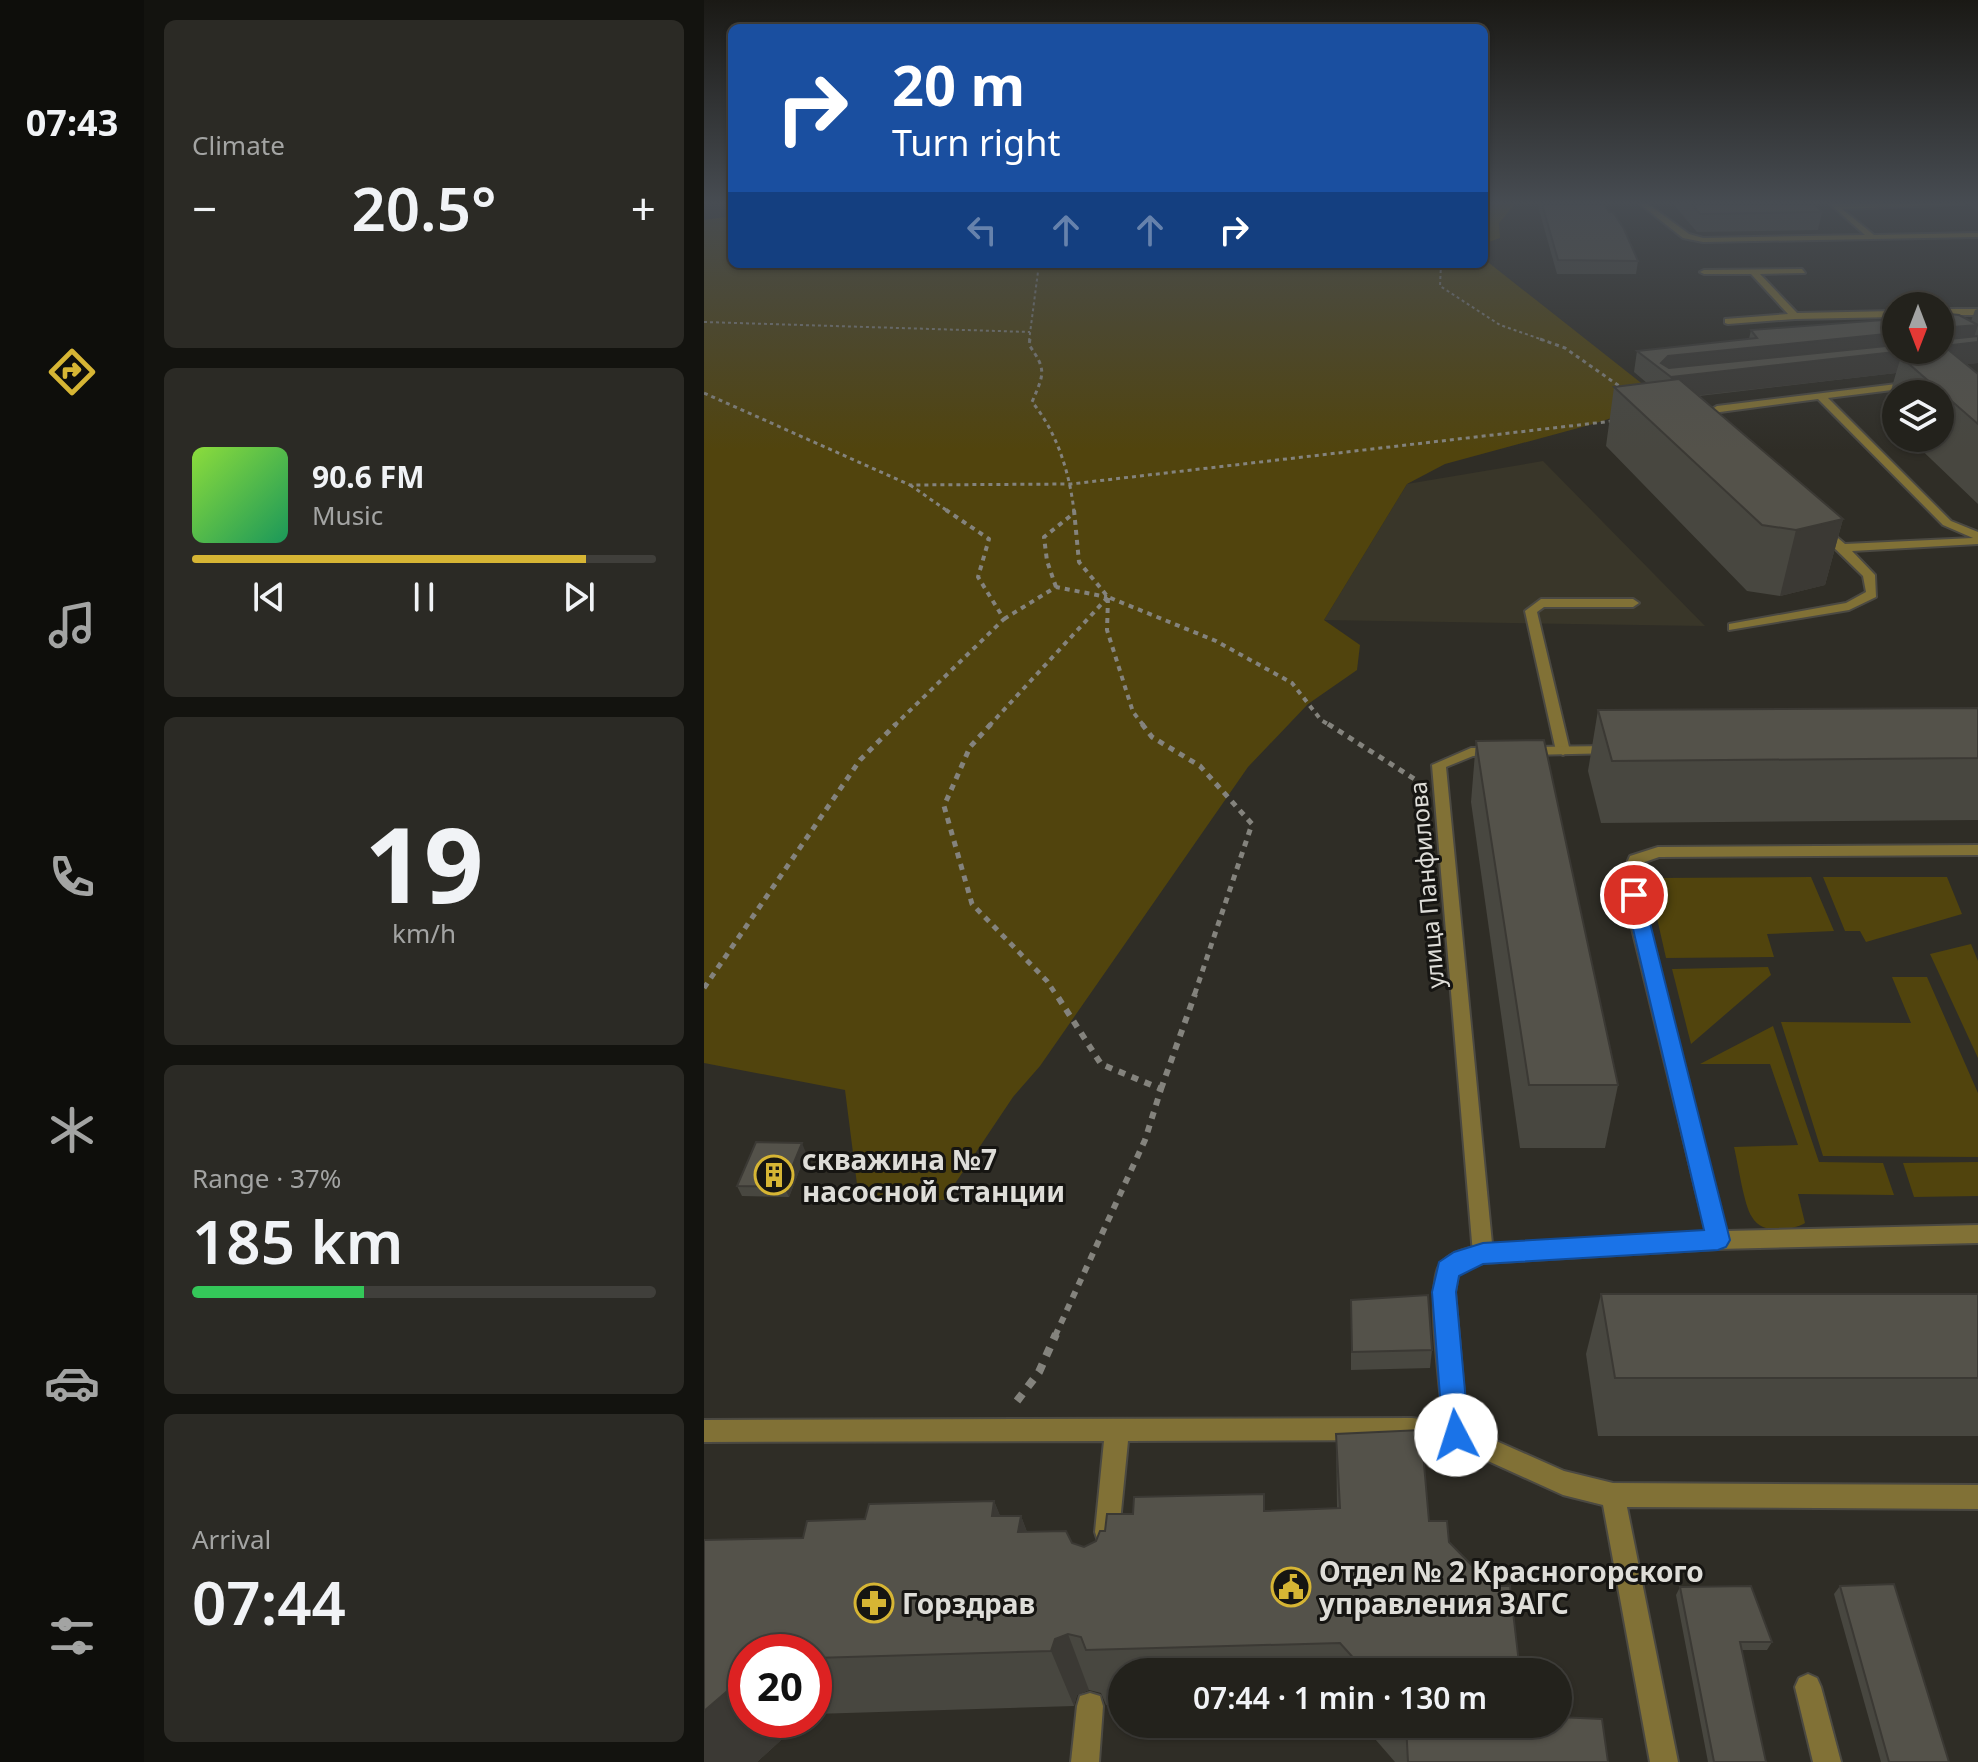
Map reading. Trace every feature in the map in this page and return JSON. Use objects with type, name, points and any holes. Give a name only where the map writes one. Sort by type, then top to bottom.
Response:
[{"type":"street","points":[[1767,286],[1795,316]]},
{"type":"street","points":[[1954,312],[1978,312]]},
{"type":"street","points":[[1728,321],[1882,314]]},
{"type":"street","points":[[1709,428],[1698,418],[1717,409],[1882,389]]},
{"type":"street","points":[[1820,396],[1947,523],[1978,538]]},
{"type":"street","points":[[1733,627],[1849,606],[1872,594],[1869,575],[1808,518]]},
{"type":"street","points":[[1842,548],[1978,538]]},
{"type":"street","points":[[1563,751],[1531,611],[1541,603],[1633,603]]},
{"type":"street","name":"улица Панфилова","points":[[1483,1254],[1439,765],[1471,752],[1627,750]]},
{"type":"street","points":[[1718,1240],[1628,879],[1636,860],[1658,852],[1978,850]]},
{"type":"street","points":[[1456,1435],[1444,1292],[1448,1270],[1463,1259],[1483,1254],[1718,1240],[1978,1234]]},
{"type":"street","points":[[704,1431],[1412,1429],[1456,1435],[1563,1483],[1613,1495],[1978,1497]]},
{"type":"street","points":[[1104,1563],[1117,1430]]},
{"type":"street","points":[[1613,1495],[1664,1762]]},
{"type":"street","points":[[1808,1687],[1827,1762]]},
{"type":"street","points":[[1085,1762],[1090,1706]]},
{"type":"path","points":[[997,1429],[1039,1372],[1145,1140],[1252,824],[1200,766],[1152,737],[1133,712],[1107,630],[1108,597],[1079,562],[1071,484],[1046,419],[1032,402],[1042,378],[1043,365],[1029,345],[1036,286]]},
{"type":"path","points":[[1440,286],[1500,325],[1565,348],[1626,391]]},
{"type":"path","points":[[704,322],[1030,332]]},
{"type":"path","points":[[704,393],[910,485],[989,539],[978,577],[1004,619]]},
{"type":"path","points":[[910,485],[1071,484],[1626,420]]},
{"type":"path","points":[[1056,587],[1047,561],[1044,537],[1074,513]]},
{"type":"path","points":[[704,988],[860,760],[1004,619],[1056,587],[1108,597],[1216,641],[1292,683],[1321,720],[1442,796]]},
{"type":"path","points":[[1108,597],[970,747],[944,806],[972,904],[1047,981],[1101,1064],[1161,1089]]},
{"type":"shaded area","points":[[704,286],[1519,286],[1664,401],[1593,424],[1445,464],[1407,484],[1324,620],[1360,645],[1357,670],[1308,704],[1248,767],[1040,1066],[1013,1097],[944,1200],[859,1200],[845,1090],[704,1063]]},
{"type":"shaded area","points":[[1543,461],[1705,626],[1324,620],[1407,484]]},
{"type":"shaded area","points":[[1811,877],[1834,931],[1767,934],[1774,957],[1666,958],[1650,887],[1657,878]]},
{"type":"shaded area","points":[[1823,877],[1947,877],[1962,914],[1866,942],[1860,931],[1845,931]]},
{"type":"shaded area","points":[[1971,944],[1978,961],[1978,1058],[1930,954]]},
{"type":"shaded area","points":[[1768,967],[1771,975],[1691,1044],[1672,969]]},
{"type":"shaded area","points":[[1892,977],[1927,977],[1978,1093],[1978,1157],[1823,1156],[1781,1022],[1911,1023]]},
{"type":"shaded area","points":[[1773,1026],[1819,1162],[1883,1163],[1894,1195],[1798,1194],[1805,1223],[1792,1228],[1769,1229],[1752,1217],[1734,1147],[1798,1145],[1770,1064],[1700,1064]]},
{"type":"shaded area","points":[[1978,1162],[1978,1196],[1914,1197],[1903,1163]]},
{"type":"building","points":[[1954,314],[1959,315],[1978,325],[1954,327]]},
{"type":"building","points":[[1882,320],[1882,334],[1668,356],[1661,363],[1669,368],[1882,346],[1882,353],[1671,377],[1637,351],[1757,338],[1751,330]]},
{"type":"building","points":[[1978,336],[1978,342],[1954,345],[1954,339]]},
{"type":"building","points":[[1954,354],[1978,374],[1978,424],[1954,403],[1954,380],[1927,380],[1909,364],[1954,364]]},
{"type":"building","points":[[1679,379],[1843,519],[1796,530],[1762,525],[1614,387]]},
{"type":"building","points":[[1978,708],[1978,758],[1612,761],[1598,710]]},
{"type":"building","points":[[1544,740],[1618,1085],[1529,1085],[1476,741]]},
{"type":"building","name":"скважина №7 насосной станции","points":[[756,1142],[802,1143],[784,1187],[737,1186]]},
{"type":"building","points":[[1601,1294],[1978,1294],[1978,1378],[1615,1378]]},
{"type":"building","points":[[1428,1295],[1432,1350],[1352,1352],[1351,1300]]},
{"type":"building","points":[[1421,1430],[1429,1521],[1447,1521],[1449,1542],[1492,1586],[1510,1586],[1518,1658],[1353,1658],[1340,1643],[1086,1650],[1081,1637],[1068,1634],[1055,1639],[1051,1651],[832,1657],[832,1634],[728,1634],[728,1690],[704,1711],[704,1540],[803,1538],[807,1521],[865,1519],[869,1504],[994,1501],[992,1516],[1021,1516],[1018,1532],[1066,1531],[1072,1543],[1084,1547],[1096,1541],[1100,1531],[1105,1531],[1107,1514],[1133,1514],[1134,1497],[1264,1494],[1264,1511],[1340,1508],[1336,1434]]},
{"type":"building","points":[[1894,1584],[1949,1762],[1889,1762],[1840,1586]]},
{"type":"building","points":[[1751,1586],[1772,1642],[1740,1642],[1766,1762],[1714,1762],[1680,1587]]},
{"type":"building","points":[[1572,1718],[1602,1719],[1608,1762],[1408,1762],[1407,1738],[1572,1738]]},
{"type":"place","name":"скважина №7 насосной станции","points":[[774,1175]]},
{"type":"place","name":"Отдел № 2 Красногорского управления ЗАГС","points":[[1291,1587]]},
{"type":"place","name":"Горздрав","points":[[874,1603]]},
{"type":"route","points":[[1456,1435],[1444,1292],[1448,1270],[1463,1259],[1483,1254],[1718,1240],[1634,895]]}]
